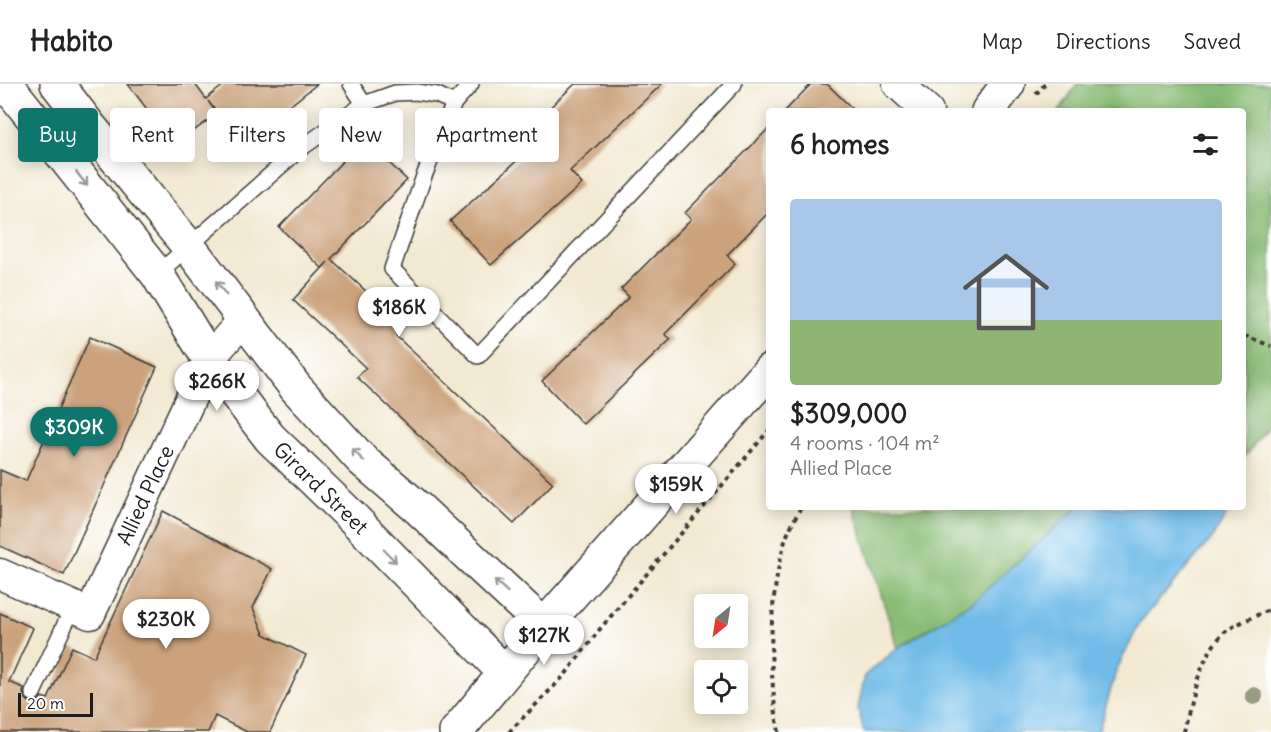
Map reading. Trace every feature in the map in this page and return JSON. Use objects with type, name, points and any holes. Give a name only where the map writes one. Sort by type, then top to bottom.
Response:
[{"type":"street","name":"Girard Street","points":[[6,84],[157,274],[209,359],[270,438],[351,516],[505,673]]},
{"type":"street","points":[[57,84],[189,247],[296,388],[362,460],[419,509],[544,626]]},
{"type":"street","points":[[898,84],[925,108]]},
{"type":"street","points":[[990,108],[1008,84]]},
{"type":"street","name":"Allied Place","points":[[82,610],[209,359],[244,319]]},
{"type":"street","points":[[456,732],[544,626],[766,375]]},
{"type":"street","points":[[0,574],[82,610]]},
{"type":"lane","points":[[351,84],[364,104]]},
{"type":"lane","points":[[471,84],[454,103],[424,176],[392,269],[478,356],[734,84]]},
{"type":"lane","points":[[157,274],[300,149],[364,104],[395,93],[417,92],[437,95],[454,103]]},
{"type":"lane","points":[[33,693],[82,610]]},
{"type":"path","points":[[1246,337],[1271,346]]},
{"type":"path","points":[[509,732],[565,675],[600,629],[766,434]]},
{"type":"path","points":[[779,732],[771,663],[774,593],[784,543],[800,510]]},
{"type":"path","points":[[1184,732],[1206,657],[1225,632],[1271,609]]},
{"type":"green space","points":[[1077,84],[1271,84],[1271,421],[1246,455],[1246,108],[1061,108]]},
{"type":"green space","points":[[854,510],[1075,510],[973,602],[898,648]]},
{"type":"water","points":[[1075,510],[1229,510],[1213,537],[1141,621],[1117,669],[1098,732],[864,732],[858,708],[865,675],[898,648],[973,602]]},
{"type":"building","points":[[128,84],[195,84],[206,99],[225,84],[317,84],[287,108],[214,108],[208,101],[213,108],[207,108],[207,121],[195,130],[195,108],[146,108]]},
{"type":"building","points":[[575,84],[662,84],[570,171],[582,184],[491,265],[450,221],[515,162],[559,162],[559,108],[549,108]]},
{"type":"building","points":[[811,84],[827,84],[852,108],[788,108]]},
{"type":"building","points":[[766,131],[766,215],[727,255],[735,264],[665,334],[671,339],[583,424],[542,381],[629,297],[621,289],[691,219],[685,213]]},
{"type":"building","points":[[342,162],[388,162],[407,180],[331,259],[404,326],[396,336],[553,483],[514,524],[357,377],[366,368],[293,300],[328,262],[322,268],[279,227]]},
{"type":"building","points":[[90,337],[157,367],[64,575],[0,546],[0,470],[26,481]]},
{"type":"building","points":[[163,511],[272,569],[253,608],[264,634],[306,655],[270,732],[247,732],[215,716],[208,732],[0,732],[0,613],[33,628],[9,682],[24,688],[23,693],[29,702],[38,701],[42,697],[48,699],[72,647],[94,657]]}]
